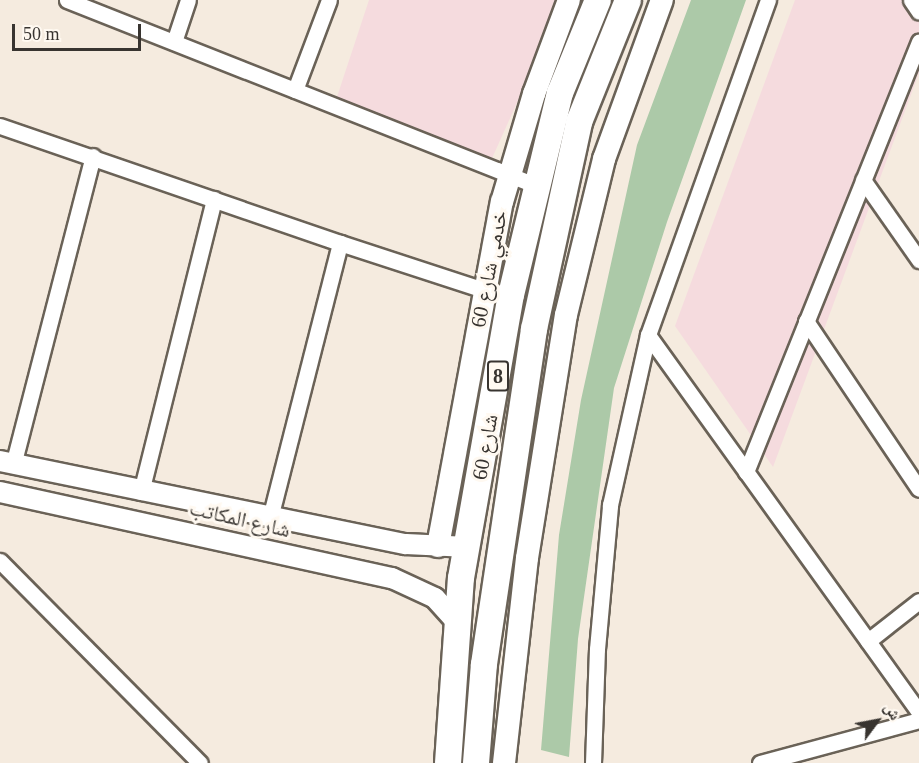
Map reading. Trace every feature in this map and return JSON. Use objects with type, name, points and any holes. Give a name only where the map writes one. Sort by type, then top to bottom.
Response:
[{"type":"highway","name":"شارع 60","points":[[448,763],[456,621],[511,295],[560,93],[598,0]]},
{"type":"highway","name":"شارع 60","points":[[476,763],[484,664],[534,329],[579,122],[628,0]]},
{"type":"main road","name":"خدمي شارع 60","points":[[438,546],[484,290],[510,175],[569,0]]},
{"type":"main road","points":[[504,763],[528,558],[566,315],[604,159],[662,0]]},
{"type":"street","points":[[67,0],[536,185]]},
{"type":"street","points":[[174,42],[188,0]]},
{"type":"street","points":[[295,90],[329,0]]},
{"type":"street","points":[[593,763],[597,649],[610,505],[648,335],[768,0]]},
{"type":"street","points":[[911,0],[919,12]]},
{"type":"street","points":[[746,471],[919,41]]},
{"type":"street","points":[[0,126],[93,156],[340,243],[484,290],[511,295]]},
{"type":"street","points":[[6,463],[93,156]]},
{"type":"street","points":[[863,180],[919,260]]},
{"type":"street","points":[[141,492],[214,199]]},
{"type":"street","points":[[270,518],[340,243]]},
{"type":"street","points":[[806,321],[919,489]]},
{"type":"street","points":[[648,335],[919,712]]},
{"type":"street","name":"شارع المکاتب","points":[[6,463],[406,544],[468,547]]},
{"type":"street","name":"شارع المکاتب","points":[[0,492],[392,578],[435,598],[456,621]]},
{"type":"street","points":[[0,561],[200,763]]},
{"type":"street","points":[[868,641],[919,601]]},
{"type":"street","points":[[760,763],[919,720]]},
{"type":"shaded area","points":[[369,0],[563,0],[489,165],[334,106]]},
{"type":"shaded area","points":[[795,0],[919,0],[919,73],[773,467],[675,326]]},
{"type":"green space","points":[[691,0],[746,0],[667,222],[614,388],[578,639],[569,757],[541,750],[559,535],[581,400],[637,145]]}]
